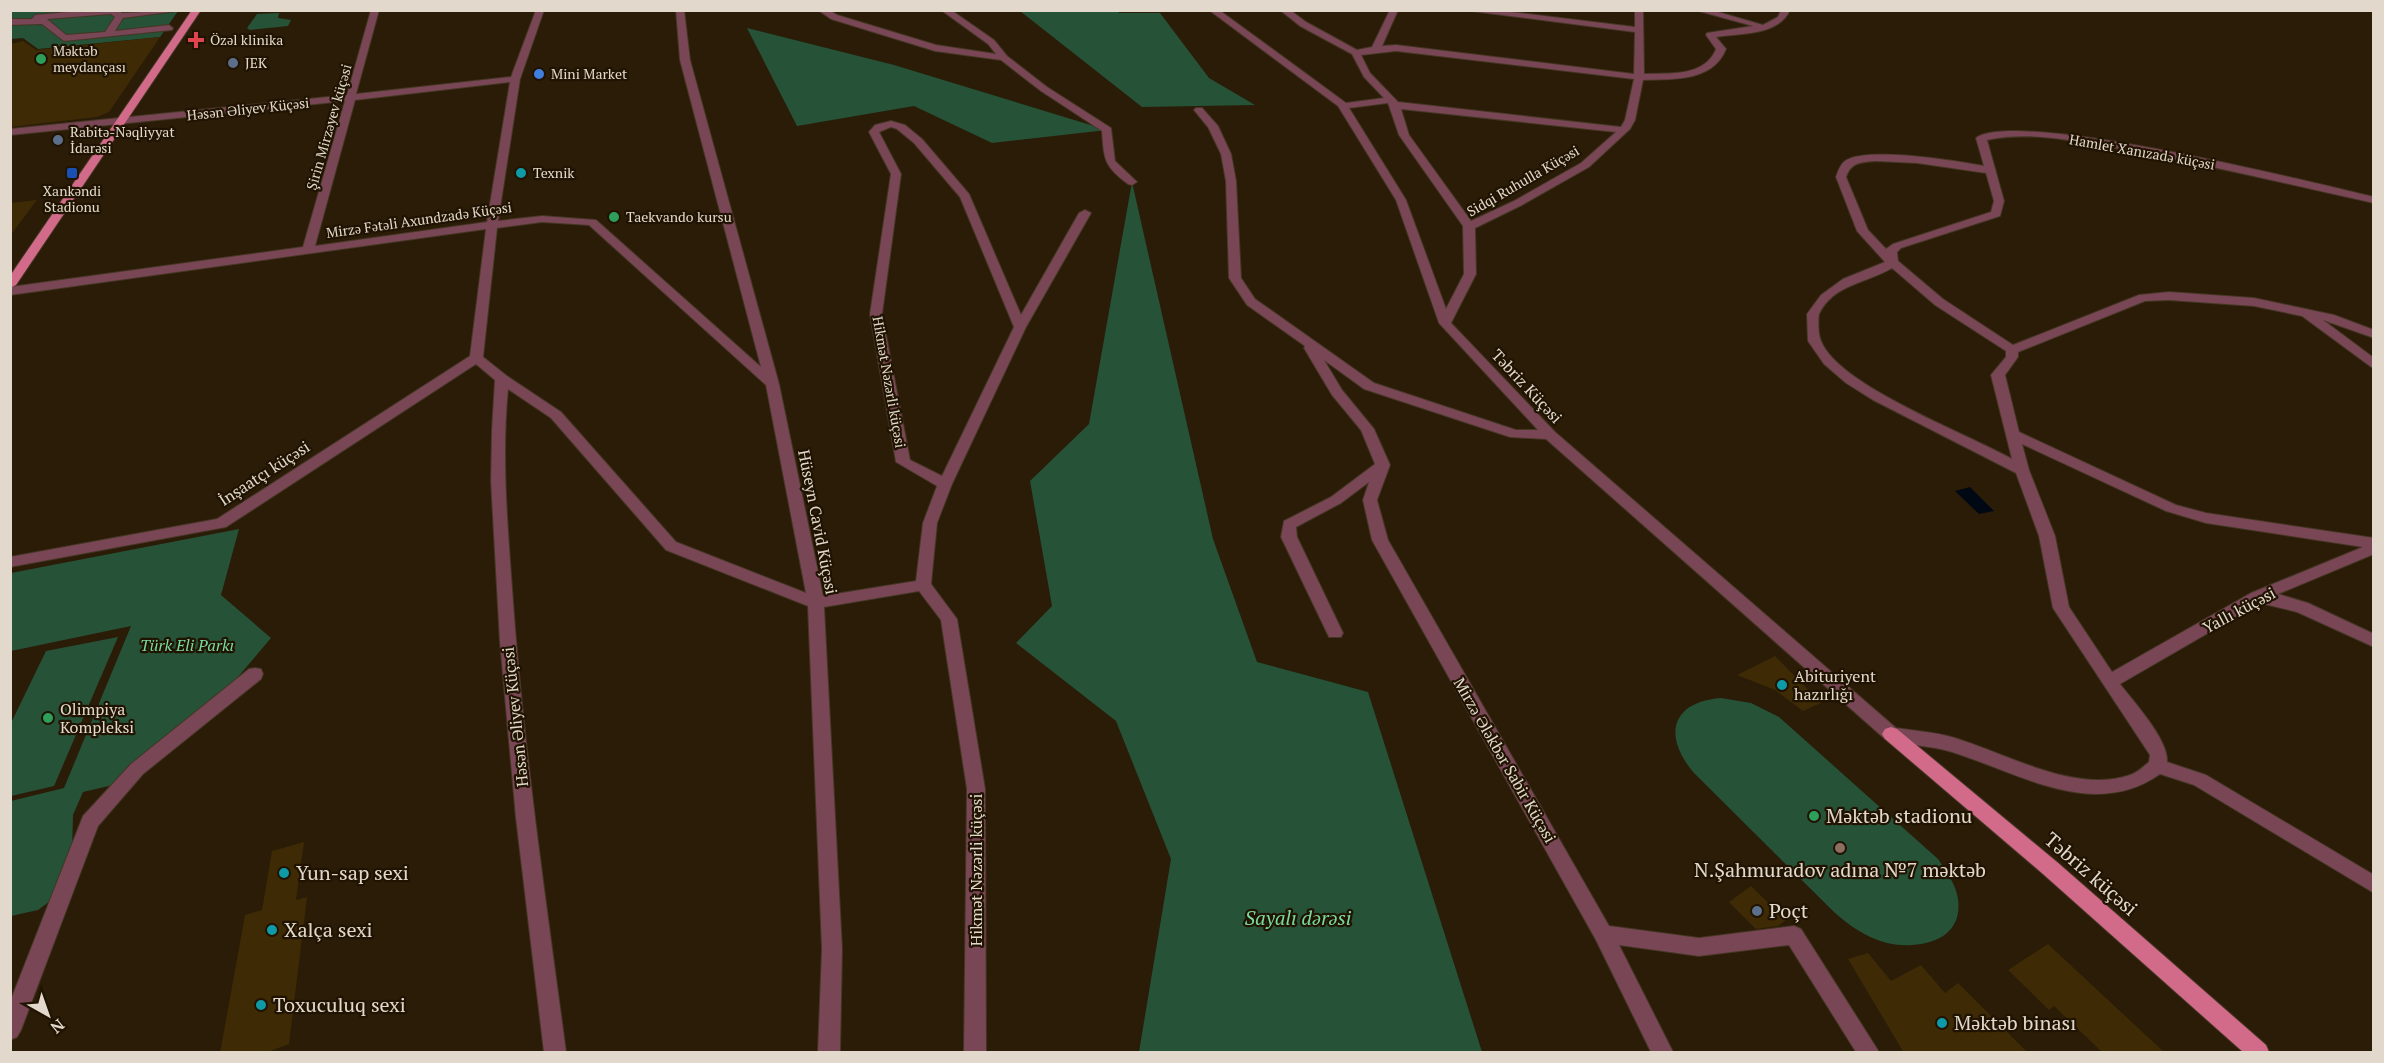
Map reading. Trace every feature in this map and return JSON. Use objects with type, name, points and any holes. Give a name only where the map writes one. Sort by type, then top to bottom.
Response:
[{"type":"main road","points":[[10,285],[196,10]]},
{"type":"main road","name":"Təbriz küçəsi","points":[[1891,734],[2050,868],[2258,1053]]},
{"type":"street","points":[[10,18],[61,16],[83,12],[181,10]]},
{"type":"street","name":"Şirin Mirzəyev küçəsi","points":[[308,251],[375,10]]},
{"type":"street","points":[[540,10],[514,79],[492,225],[476,358],[502,379],[556,415],[671,546],[816,603],[923,585],[930,524],[945,484],[1020,327],[1085,213]]},
{"type":"street","name":"Hüseyn Cavid Küçəsi","points":[[680,10],[685,60],[772,384],[816,603],[832,950],[829,1053]]},
{"type":"street","points":[[822,10],[834,17],[935,48],[1004,58]]},
{"type":"street","points":[[945,10],[991,42],[1004,58],[1044,89],[1107,130],[1108,160],[1115,169],[1132,182]]},
{"type":"street","name":"Təbriz Küçəsi","points":[[1213,10],[1284,59],[1344,106],[1401,200],[1445,323],[1550,435],[1891,734]]},
{"type":"street","points":[[1284,10],[1303,24],[1356,53],[1396,48],[1639,77],[1681,76],[1706,68],[1718,59],[1721,49],[1710,36],[1777,23],[1786,10]]},
{"type":"street","points":[[1376,49],[1394,10]]},
{"type":"street","points":[[1467,10],[1640,30]]},
{"type":"street","name":"Sidqi Ruhulla Küçəsi","points":[[1445,323],[1470,274],[1469,226],[1518,203],[1585,165],[1624,130],[1630,120],[1639,77],[1639,10]]},
{"type":"street","points":[[1699,10],[1765,26]]},
{"type":"street","points":[[31,11],[45,11],[61,16]]},
{"type":"street","points":[[10,18],[45,11]]},
{"type":"street","points":[[10,18],[21,12]]},
{"type":"street","points":[[77,22],[83,12]]},
{"type":"street","points":[[108,34],[115,13]]},
{"type":"street","points":[[10,18],[13,23],[44,21],[64,38],[169,28]]},
{"type":"street","points":[[64,38],[70,30]]},
{"type":"street","points":[[1356,53],[1359,68],[1393,103],[1401,119],[1401,131],[1469,226]]},
{"type":"street","name":"Həsən Əliyev Küçəsi","points":[[10,132],[123,118],[192,115],[514,79]]},
{"type":"street","points":[[1344,106],[1393,103],[1624,130]]},
{"type":"street","points":[[1199,110],[1213,126],[1226,154],[1231,181],[1235,278],[1251,302],[1368,386],[1432,409],[1515,434],[1550,435]]},
{"type":"street","name":"Hikmət Nəzərli küçəsi","points":[[945,484],[903,462],[876,314],[896,174],[874,132],[879,127],[891,124],[901,127],[918,141],[965,195],[1020,327]]},
{"type":"street","name":"Hamlet Xanızadə küçəsi","points":[[2022,470],[1872,395],[1840,372],[1821,352],[1810,332],[1814,310],[1831,291],[1861,275],[1887,268],[1892,262],[1892,251],[1897,246],[1996,214],[1999,201],[1981,138],[1987,134],[1996,133],[2028,134],[2108,143],[2373,200]]},
{"type":"street","points":[[1989,170],[1936,161],[1852,161],[1844,168],[1841,177],[1863,231],[1892,262],[1939,302],[2012,350]]},
{"type":"street","name":"Mirzə Fətəli Axundzadə Küçəsi","points":[[10,291],[492,225],[543,219],[592,222],[772,384]]},
{"type":"street","points":[[2012,350],[2143,298],[2169,296],[2254,302],[2330,318],[2373,334]]},
{"type":"street","points":[[2306,313],[2373,365]]},
{"type":"street","points":[[1309,345],[1337,392],[1367,429],[1383,465],[1336,500],[1290,525],[1289,537],[1335,633]]},
{"type":"street","points":[[1891,734],[1952,744],[2061,784],[2106,788],[2147,778],[2158,766],[2159,755],[2147,733],[2109,682],[2061,608],[2047,536],[2022,470],[1998,375],[2012,357],[2012,350]]},
{"type":"street","name":"İnşaatçı küçəsi","points":[[10,562],[221,523],[476,358]]},
{"type":"street","name":"Həsən Əliyev Küçəsi","points":[[502,379],[498,428],[510,682],[555,1053]]},
{"type":"street","points":[[2013,434],[2171,508],[2206,518],[2373,543]]},
{"type":"street","name":"Mirzə Ələkbər Sabir Küçəsi","points":[[1383,465],[1370,500],[1380,540],[1603,934],[1662,1053]]},
{"type":"street","name":"Yallı küçəsi","points":[[2109,682],[2257,597],[2373,548]]},
{"type":"street","name":"Hikmət Nəzərli küçəsi","points":[[923,585],[949,619],[976,789],[975,1053]]},
{"type":"street","points":[[2257,597],[2276,598],[2291,603],[2373,641]]},
{"type":"street","points":[[10,1030],[90,822],[137,769],[255,674]]},
{"type":"street","points":[[2158,766],[2200,780],[2373,885]]},
{"type":"street","points":[[1603,934],[1699,947],[1794,935],[1868,1053]]},
{"type":"green space","points":[[1118,10],[1119,13],[1160,13],[1209,78],[1255,105],[1142,107],[1020,11]]},
{"type":"green space","points":[[11,11],[178,11],[160,37],[38,49],[23,38],[11,39]]},
{"type":"green space","points":[[279,13],[278,18],[291,20],[288,26],[250,30],[247,28],[257,14]]},
{"type":"green space","points":[[747,28],[894,65],[1107,130],[992,143],[914,106],[797,126]]},
{"type":"green space","name":"Sayalı dərəsi","points":[[1132,182],[1213,539],[1257,662],[1368,692],[1482,1052],[1139,1052],[1171,859],[1116,721],[1016,643],[1052,606],[1030,481],[1089,424]]},
{"type":"green space","name":"Türk Eli Parkı","points":[[239,529],[221,595],[271,638],[221,697],[113,785],[83,792],[73,815],[72,851],[54,898],[38,910],[11,916],[11,801],[64,788],[131,626],[11,651],[11,573]]},
{"type":"green space","name":"Olimpiya Kompleksi","points":[[118,637],[54,786],[11,796],[11,723],[46,651]]},
{"type":"green space","name":"Məktəb stadionu","points":[[1721,698],[1751,703],[1779,717],[1938,859],[1953,883],[1958,899],[1958,914],[1954,925],[1946,934],[1925,943],[1899,945],[1880,941],[1859,931],[1835,913],[1694,773],[1678,747],[1675,735],[1677,724],[1682,714],[1691,706]]},
{"type":"shaded area","points":[[1970,487],[1994,511],[1979,514],[1955,491]]},
{"type":"building","points":[[160,37],[109,112],[97,117],[10,127],[10,44],[23,41],[36,50]]},
{"type":"building","points":[[37,200],[10,236],[10,203]]},
{"type":"building","name":"Abituriyent hazırlığı","points":[[1775,656],[1821,703],[1803,711],[1775,690],[1737,675]]},
{"type":"building","points":[[304,842],[296,900],[307,897],[289,1044],[265,1053],[220,1053],[245,915],[262,910],[272,851]]},
{"type":"building","name":"Poçt","points":[[1751,886],[1786,920],[1778,926],[1756,929],[1729,902]]},
{"type":"building","name":"Məktəb binası","points":[[2048,944],[2165,1053],[2103,1053],[2054,1006],[2049,1010],[2008,970]]},
{"type":"building","name":"Məktəb binası","points":[[1868,953],[1891,981],[1921,965],[1945,993],[1958,983],[2028,1053],[1904,1053],[1848,959]]},
{"type":"place","name":"Özəl klinika","points":[[196,40]]},
{"type":"place","name":"Məktəb meydançası","points":[[41,59]]},
{"type":"place","name":"JEK","points":[[233,63]]},
{"type":"place","name":"Mini Market","points":[[539,74]]},
{"type":"place","name":"Rabitə-Nəqliyyat İdarəsi","points":[[58,140]]},
{"type":"place","name":"Xankəndi Stadionu","points":[[72,173]]},
{"type":"place","name":"Texnik","points":[[521,173]]},
{"type":"place","name":"Taekvando kursu","points":[[614,217]]},
{"type":"place","name":"Abituriyent hazırlığı","points":[[1782,685]]},
{"type":"place","name":"Olimpiya Kompleksi","points":[[48,718]]},
{"type":"place","name":"Məktəb stadionu","points":[[1814,816]]},
{"type":"place","name":"N.Şahmuradov adına №7 məktəb","points":[[1840,848]]},
{"type":"place","name":"Yun-sap sexi","points":[[284,873]]},
{"type":"place","name":"Poçt","points":[[1757,911]]},
{"type":"place","name":"Xalça sexi","points":[[272,930]]},
{"type":"place","name":"Toxuculuq sexi","points":[[261,1005]]},
{"type":"place","name":"Məktəb binası","points":[[1942,1023]]}]
